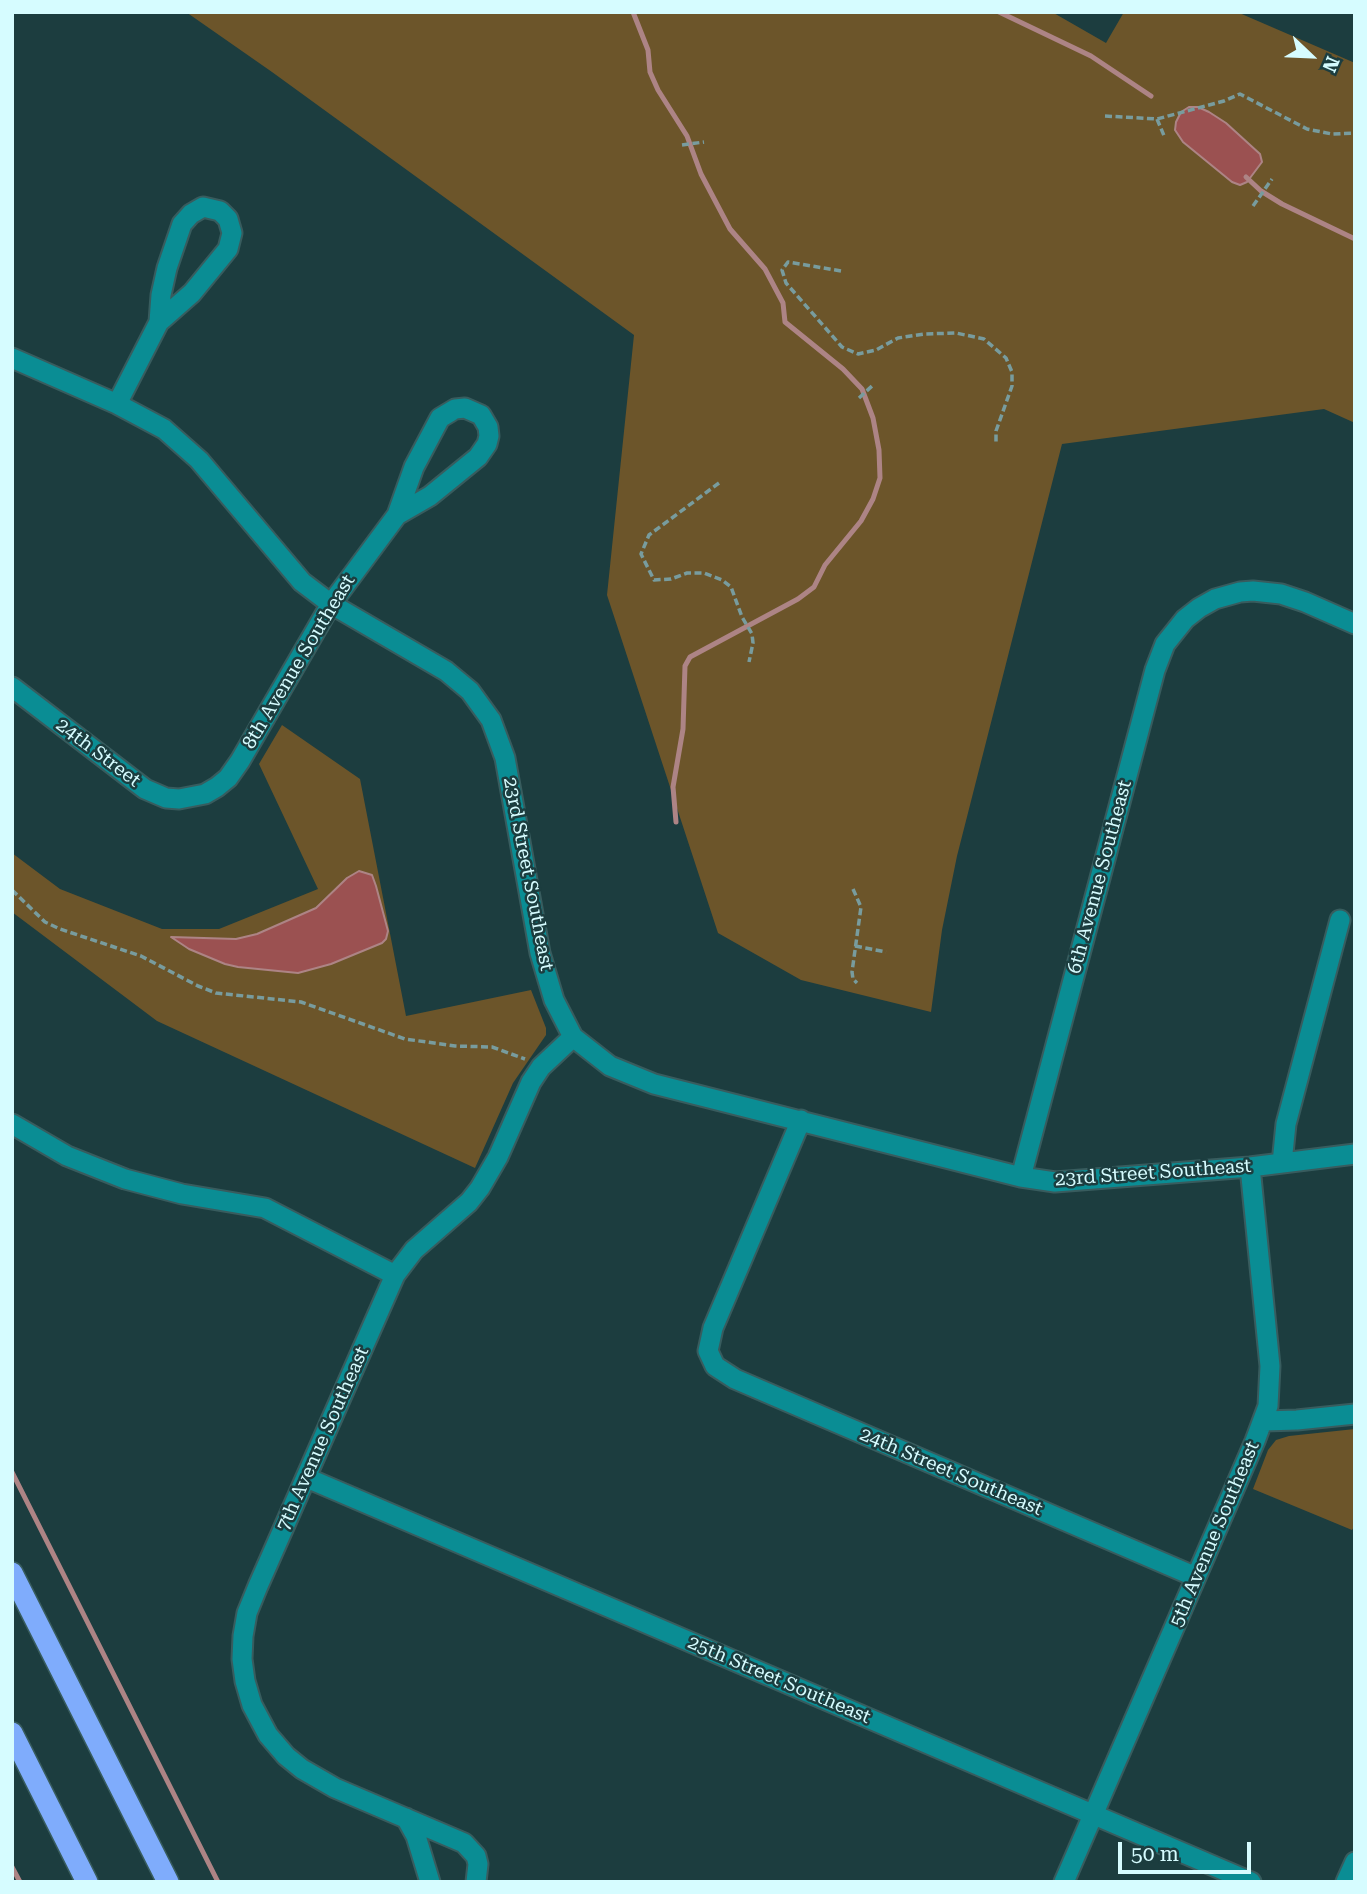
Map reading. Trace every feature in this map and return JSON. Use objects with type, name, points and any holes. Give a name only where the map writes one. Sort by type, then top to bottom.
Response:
[{"type":"highway","points":[[12,1573],[168,1882]]},
{"type":"highway","points":[[12,1733],[87,1882]]},
{"type":"street","points":[[117,404],[159,322],[192,293],[228,250],[232,242],[231,226],[220,211],[203,207],[191,214],[182,225],[167,268],[159,322]]},
{"type":"street","name":"23rd Street Southeast","points":[[12,358],[117,404],[178,439],[199,460],[293,573],[331,604],[453,676],[470,691],[491,720],[502,746],[510,776],[542,962],[554,1000],[573,1037],[610,1066],[638,1079],[1021,1177],[1066,1183],[1250,1167],[1355,1154]]},
{"type":"street","name":"8th Avenue Southeast","points":[[192,798],[217,787],[240,761],[331,604],[397,514],[414,467],[440,418],[455,409],[464,408],[481,415],[488,427],[489,436],[478,457],[430,496],[397,514]]},
{"type":"street","name":"6th Avenue Southeast","points":[[1021,1177],[1155,670],[1165,644],[1174,631],[1199,608],[1215,599],[1253,591],[1282,594],[1305,601],[1355,624]]},
{"type":"street","name":"24th Street","points":[[12,687],[136,783],[166,798],[192,798]]},
{"type":"street","points":[[1282,1163],[1286,1124],[1340,920]]},
{"type":"street","name":"7th Avenue Southeast","points":[[476,1882],[478,1864],[471,1849],[316,1779],[286,1756],[264,1729],[252,1704],[245,1681],[242,1647],[247,1613],[395,1275],[414,1250],[469,1202],[480,1188],[498,1157],[524,1096],[541,1067],[573,1037]]},
{"type":"street","name":"24th Street Southeast","points":[[801,1120],[713,1328],[708,1352],[710,1360],[722,1372],[735,1379],[1196,1577]]},
{"type":"street","points":[[12,1124],[67,1156],[125,1180],[182,1194],[265,1208],[395,1275]]},
{"type":"street","name":"5th Avenue Southeast","points":[[1064,1882],[1264,1421],[1269,1397],[1270,1366],[1250,1167]]},
{"type":"street","points":[[1264,1421],[1355,1414]]},
{"type":"street","name":"25th Street Southeast","points":[[307,1478],[1251,1882]]},
{"type":"street","points":[[406,1818],[416,1836],[430,1882]]},
{"type":"street","points":[[1346,1882],[1355,1862]]},
{"type":"path","points":[[1105,116],[1157,119],[1240,94],[1307,129],[1325,133],[1355,133]]},
{"type":"path","points":[[1157,119],[1166,138]]},
{"type":"path","points":[[682,145],[704,142]]},
{"type":"path","points":[[1253,206],[1272,179]]},
{"type":"path","points":[[841,271],[788,262],[782,270],[786,283],[842,348],[858,354],[876,350],[898,338],[956,332],[984,338],[1006,358],[1012,372],[1012,386],[996,431],[996,442]]},
{"type":"path","points":[[859,398],[872,386]]},
{"type":"path","points":[[719,483],[649,535],[641,554],[654,579],[704,573],[731,587],[742,617],[752,634],[749,662]]},
{"type":"path","points":[[853,889],[861,907],[852,972],[857,983]]},
{"type":"path","points":[[12,890],[46,922],[141,956],[216,993],[301,1002],[405,1040],[455,1046],[492,1046],[513,1052],[541,1067]]},
{"type":"path","points":[[855,946],[886,952]]},
{"type":"shaded area","points":[[186,12],[1052,12],[1106,43],[1124,12],[1237,12],[1355,63],[1355,423],[1324,409],[1062,444],[957,856],[942,930],[931,1012],[801,980],[718,933],[607,595],[634,335]]},
{"type":"shaded area","points":[[1189,107],[1198,107],[1226,123],[1260,154],[1262,162],[1247,182],[1240,185],[1232,182],[1183,142],[1175,130],[1176,122],[1181,112]]},
{"type":"shaded area","points":[[282,725],[360,779],[406,1016],[531,990],[546,1028],[546,1035],[513,1083],[475,1168],[157,1021],[12,912],[12,853],[60,889],[162,929],[219,929],[318,889],[259,764]]},
{"type":"shaded area","points":[[359,871],[372,875],[388,931],[386,939],[331,964],[298,973],[238,967],[189,949],[171,937],[236,939],[257,934],[316,908],[347,878]]},
{"type":"shaded area","points":[[1355,1429],[1355,1525],[1352,1530],[1253,1489],[1268,1450],[1276,1440],[1289,1436]]},
{"type":"waterway","points":[[633,12],[648,50],[650,72],[658,90],[687,136],[701,174],[730,229],[765,269],[783,303],[785,322],[843,369],[862,389],[873,418],[879,450],[880,478],[873,499],[861,521],[825,565],[814,587],[798,599],[690,657],[685,666],[683,729],[673,787],[676,822]]},
{"type":"waterway","points":[[999,12],[1091,56],[1151,96]]},
{"type":"waterway","points":[[1246,177],[1261,191],[1282,204],[1355,239]]},
{"type":"waterway","points":[[12,1472],[218,1882]]},
{"type":"waterway","points":[[12,1867],[20,1882]]}]
